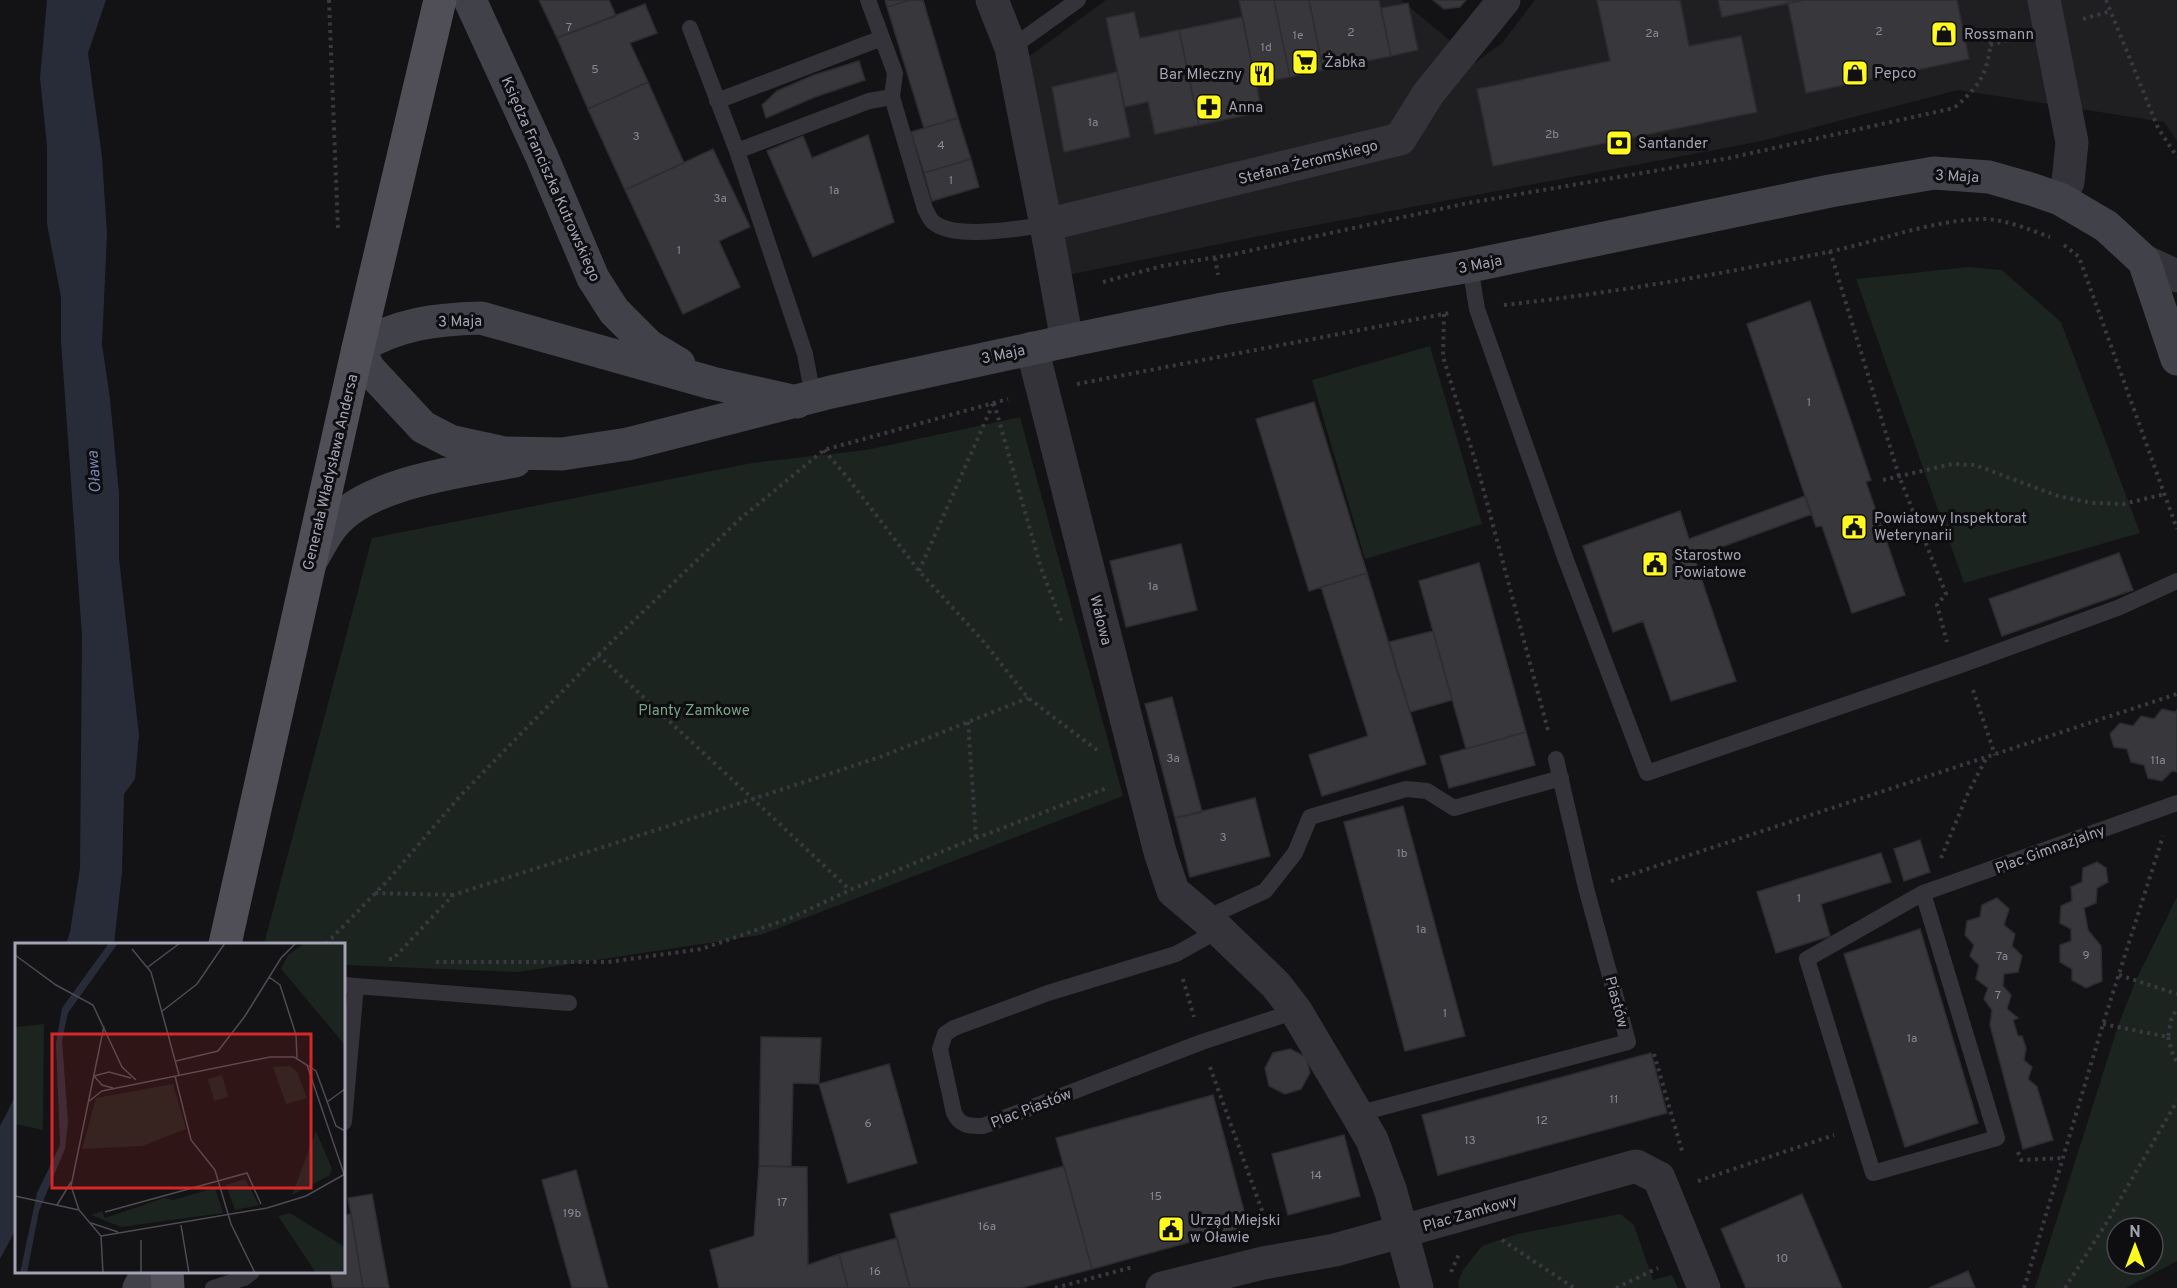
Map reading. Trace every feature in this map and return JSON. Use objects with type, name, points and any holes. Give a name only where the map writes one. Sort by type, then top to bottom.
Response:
[{"type":"main road","name":"Generała Władysława Andersa","points":[[225,943],[358,348],[440,0]]},
{"type":"main road","name":"Księdza Franciszka Kutrowskiego","points":[[470,0],[599,286],[614,311],[649,346],[712,383]]},
{"type":"main road","name":"3 Maja","points":[[309,566],[332,525],[346,512],[371,498],[426,477],[555,454],[628,444],[805,399],[1032,348],[1223,309],[1470,266],[1830,191],[1934,173],[1989,177],[2060,199],[2106,226],[2144,261],[2177,359]]},
{"type":"main road","name":"3 Maja","points":[[555,454],[505,453],[450,441],[423,427],[369,369],[358,348],[379,335],[408,327],[442,319],[481,318],[712,383],[805,399]]},
{"type":"main road","points":[[139,1288],[147,1273]]},
{"type":"main road","points":[[167,1273],[168,1288]]},
{"type":"street","points":[[992,0],[1011,48],[1067,341]]},
{"type":"street","name":"Stefana Żeromskiego","points":[[1046,225],[1400,139],[1428,94],[1504,0]]},
{"type":"street","points":[[2044,0],[2072,142],[2068,182],[2060,199]]},
{"type":"street","name":"3 Maja","points":[[2144,261],[2177,276]]},
{"type":"street","name":"Wałowa","points":[[1032,348],[1160,852],[1173,891],[1211,925]]},
{"type":"street","points":[[1211,925],[1276,985],[1296,1011],[1372,1140],[1391,1192],[1417,1288]]},
{"type":"street","name":"Plac Zamkowy","points":[[1151,1276],[1252,1266],[1335,1250],[1403,1233],[1636,1166],[1659,1178],[1704,1288]]},
{"type":"lane","points":[[868,0],[895,73],[892,97],[925,209],[932,221],[947,229],[976,233],[1046,225]]},
{"type":"lane","points":[[1011,48],[1078,0]]},
{"type":"lane","points":[[690,28],[737,151],[805,354],[805,399]]},
{"type":"lane","points":[[717,100],[882,38]]},
{"type":"lane","points":[[737,151],[869,101],[892,97]]},
{"type":"lane","points":[[1470,266],[1477,309],[1566,560],[1647,773],[1964,664],[2120,607],[2177,581]]},
{"type":"lane","name":"Piastów","points":[[1357,1114],[1628,1042],[1586,888],[1556,759]]},
{"type":"lane","points":[[1211,925],[1265,891],[1295,853],[1310,817],[1406,789],[1427,791],[1454,808],[1561,778]]},
{"type":"lane","name":"Plac Gimnazjalny","points":[[1858,1127],[1807,959],[1927,892],[2177,803]]},
{"type":"lane","points":[[1858,1127],[1873,1173],[1996,1138],[1927,892]]},
{"type":"lane","name":"Plac Piastów","points":[[1211,925],[1176,954],[1048,993],[954,1028],[945,1034],[940,1049],[941,1057],[954,1113],[958,1121],[968,1126],[983,1126],[1202,1042],[1296,1011]]},
{"type":"lane","points":[[345,1099],[350,986],[568,1003]]},
{"type":"lane","points":[[213,1288],[244,1278],[251,1273]]},
{"type":"path","points":[[329,0],[338,230]]},
{"type":"path","points":[[2106,0],[2158,128],[2177,157]]},
{"type":"path","points":[[1103,282],[1162,266],[1230,255],[1468,203],[1729,158],[1954,108],[1973,92],[1986,70],[1993,29]]},
{"type":"path","points":[[1043,390],[1444,314],[1641,287],[1830,251],[1930,225],[1986,219],[2055,238]]},
{"type":"path","points":[[2062,245],[2079,257],[2177,529]]},
{"type":"path","points":[[1830,251],[1899,476],[1946,594],[1937,605],[1948,642],[1964,664],[1995,755]]},
{"type":"path","points":[[1444,314],[1443,357],[1479,473],[1556,759]]},
{"type":"path","points":[[328,943],[461,795],[598,655],[741,518],[824,450],[994,403]]},
{"type":"path","points":[[919,571],[994,403]]},
{"type":"path","points":[[994,403],[1041,568],[1065,631]]},
{"type":"path","points":[[824,450],[919,571],[984,642],[1028,698],[1105,757]]},
{"type":"path","points":[[1883,480],[1952,464],[1975,465],[2058,496],[2092,503],[2123,504],[2164,494]]},
{"type":"path","points":[[598,655],[850,890]]},
{"type":"path","points":[[1613,880],[2177,694]]},
{"type":"path","points":[[374,893],[453,895],[883,756],[1028,698]]},
{"type":"path","points":[[968,722],[976,837]]},
{"type":"path","points":[[1927,892],[1943,849],[1987,757]]},
{"type":"path","points":[[433,962],[608,962],[702,950],[793,917],[850,890],[976,837],[1112,786]]},
{"type":"path","points":[[2024,1288],[2103,1024],[2164,834],[2170,830]]},
{"type":"path","points":[[393,959],[453,895]]},
{"type":"path","points":[[383,959],[403,960]]},
{"type":"path","points":[[2120,975],[2177,994]]},
{"type":"path","points":[[2177,1008],[2171,1020],[2168,1037],[2177,1062]]},
{"type":"path","points":[[2103,1024],[2168,1037]]},
{"type":"path","points":[[1653,1053],[1683,1153]]},
{"type":"path","points":[[2065,1288],[2107,1222],[2177,1101]]},
{"type":"path","points":[[1692,1183],[1858,1127]]},
{"type":"path","points":[[1996,1138],[2015,1143],[2021,1160],[2063,1158]]},
{"type":"path","points":[[1495,1236],[1574,1288]]},
{"type":"path","points":[[1449,1276],[1455,1258],[1463,1249]]},
{"type":"path","points":[[1616,1288],[1664,1265]]},
{"type":"path","points":[[1055,1288],[1151,1276]]},
{"type":"shaded area","points":[[1106,0],[1401,0],[1476,62],[1502,43],[1535,0],[2177,0],[2177,141],[2164,122],[1958,90],[1762,141],[1264,235],[1063,276],[1027,58]]},
{"type":"green space","points":[[1968,267],[2002,270],[2061,322],[2140,533],[1964,583],[1856,279]]},
{"type":"green space","points":[[1430,346],[1482,524],[1365,559],[1312,380]]},
{"type":"green space","name":"Planty Zamkowe","points":[[1020,417],[1123,796],[761,935],[518,972],[345,965],[345,943],[264,943],[372,538],[752,463],[866,450]]},
{"type":"green space","points":[[2177,897],[2177,1261],[2165,1267],[2165,1216],[2105,1216],[2105,1276],[2149,1276],[2126,1288],[2035,1288],[2118,1026],[2136,980]]},
{"type":"green space","points":[[1620,1214],[1634,1225],[1653,1280],[1672,1275],[1678,1288],[1459,1288],[1458,1282],[1463,1270],[1482,1246],[1517,1234]]},
{"type":"water","name":"Oława","points":[[47,0],[106,0],[88,53],[102,157],[107,234],[102,344],[119,494],[119,559],[139,735],[135,779],[124,794],[122,872],[114,943],[66,943],[80,868],[82,636],[61,341],[61,297],[47,224],[47,146],[40,78]]},
{"type":"water","points":[[15,1097],[15,1231],[0,1259],[0,1126]]},
{"type":"building","points":[[539,0],[609,0],[616,16],[557,38]]},
{"type":"building","points":[[885,0],[910,0],[887,7]]},
{"type":"building","points":[[910,0],[923,0],[958,118],[924,128],[887,7]]},
{"type":"building","points":[[1239,0],[1274,0],[1290,77],[1256,84]]},
{"type":"building","points":[[1274,0],[1309,0],[1323,70],[1290,77]]},
{"type":"building","points":[[1309,0],[1379,0],[1391,56],[1323,70]]},
{"type":"building","points":[[1433,0],[1466,0],[1460,7],[1444,9]]},
{"type":"building","points":[[1597,0],[1680,0],[1689,46],[1741,36],[1757,112],[1493,166],[1477,89],[1610,61]]},
{"type":"building","points":[[1718,0],[1804,0],[1722,17]]},
{"type":"building","points":[[1804,0],[1957,0],[1969,59],[1806,93],[1788,3]]},
{"type":"building","points":[[1408,3],[1418,50],[1391,56],[1381,8]]},
{"type":"building","points":[[645,4],[657,33],[630,43],[648,82],[588,109],[557,38]]},
{"type":"building","points":[[1134,12],[1140,38],[1179,30],[1199,125],[1155,134],[1148,102],[1125,107],[1106,18]]},
{"type":"building","points":[[1242,17],[1262,112],[1199,125],[1179,30]]},
{"type":"building","points":[[859,61],[865,80],[815,97],[766,118],[762,105],[777,91],[814,75]]},
{"type":"building","points":[[1117,72],[1130,137],[1064,152],[1052,87]]},
{"type":"building","points":[[648,82],[684,163],[625,190],[588,109]]},
{"type":"building","points":[[958,118],[971,159],[924,173],[911,132]]},
{"type":"building","points":[[868,135],[894,222],[813,257],[767,151],[803,136],[812,158]]},
{"type":"building","points":[[713,149],[750,227],[719,241],[740,287],[683,314],[625,190]]},
{"type":"building","points":[[971,159],[979,187],[932,201],[924,173]]},
{"type":"building","points":[[1810,301],[1871,480],[1866,482],[1905,595],[1852,613],[1822,526],[1816,527],[1747,324]]},
{"type":"building","points":[[1314,402],[1367,573],[1309,591],[1256,419]]},
{"type":"building","points":[[1805,496],[1812,514],[1694,557],[1736,681],[1671,701],[1643,621],[1613,632],[1583,546],[1680,511],[1689,539]]},
{"type":"building","points":[[1181,544],[1197,610],[1126,627],[1110,561]]},
{"type":"building","points":[[2119,553],[2133,590],[2002,636],[1989,599]]},
{"type":"building","points":[[1479,563],[1526,732],[1466,749],[1419,581]]},
{"type":"building","points":[[1367,573],[1426,764],[1322,796],[1309,755],[1368,736],[1321,587]]},
{"type":"building","points":[[1433,631],[1452,700],[1410,712],[1389,642]]},
{"type":"building","points":[[1172,697],[1202,812],[1175,818],[1145,704]]},
{"type":"building","points":[[2162,709],[2175,712],[2177,710],[2177,772],[2172,771],[2162,781],[2148,778],[2144,765],[2131,762],[2127,749],[2114,747],[2110,734],[2120,723],[2133,726],[2141,716],[2154,719]]},
{"type":"building","points":[[1526,732],[1535,765],[1449,788],[1440,756]]},
{"type":"building","points":[[1255,798],[1270,856],[1190,877],[1175,818]]},
{"type":"building","points":[[1403,806],[1465,1036],[1405,1051],[1344,822]]},
{"type":"building","points":[[1920,840],[1930,872],[1904,881],[1894,849]]},
{"type":"building","points":[[1881,853],[1891,882],[1821,904],[1830,936],[1776,953],[1757,892]]},
{"type":"building","points":[[2097,862],[2106,868],[2108,882],[2097,888],[2096,903],[2084,908],[2088,930],[2101,946],[2102,981],[2086,988],[2072,980],[2072,969],[2060,962],[2060,945],[2071,941],[2071,929],[2060,923],[2061,906],[2072,901],[2071,887],[2082,882],[2083,868]]},
{"type":"building","points":[[1997,898],[2009,909],[2004,925],[2015,934],[2012,946],[2022,956],[2018,972],[2004,974],[2003,986],[2011,995],[2007,1009],[2018,1018],[2013,1020],[2018,1036],[2022,1036],[2026,1048],[2024,1060],[2032,1067],[2028,1079],[2037,1087],[2053,1140],[2023,1149],[1990,1025],[1992,1010],[1984,999],[1988,988],[1976,979],[1979,965],[1970,956],[1974,945],[1965,935],[1967,921],[1980,917],[1982,905]]},
{"type":"building","points":[[1920,929],[1978,1123],[1905,1147],[1844,954]]},
{"type":"building","points":[[761,1037],[821,1038],[819,1084],[793,1083],[791,1167],[759,1166]]},
{"type":"building","points":[[1290,1049],[1306,1057],[1310,1073],[1301,1089],[1285,1094],[1269,1086],[1265,1068],[1273,1053]]},
{"type":"building","points":[[1651,1053],[1667,1113],[1438,1175],[1422,1115]]},
{"type":"building","points":[[889,1064],[917,1163],[848,1183],[819,1084]]},
{"type":"building","points":[[1213,1095],[1248,1226],[1092,1269],[1056,1138]]},
{"type":"building","points":[[1344,1135],[1360,1196],[1288,1215],[1272,1154]]},
{"type":"building","points":[[759,1166],[807,1167],[808,1265],[839,1254],[848,1288],[719,1288],[710,1250],[754,1236]]},
{"type":"building","points":[[1064,1166],[1092,1269],[1021,1288],[910,1288],[890,1214]]},
{"type":"building","points":[[576,1170],[608,1288],[572,1288],[542,1180]]},
{"type":"building","points":[[372,1194],[389,1288],[363,1288],[348,1198]]},
{"type":"building","points":[[1802,1194],[1842,1288],[1746,1288],[1721,1229]]},
{"type":"building","points":[[351,1214],[363,1288],[333,1288],[330,1273],[345,1273],[345,1215]]},
{"type":"building","points":[[897,1238],[910,1288],[848,1288],[839,1254]]},
{"type":"building","points":[[1968,1271],[1975,1288],[1929,1288]]},
{"type":"place","name":"Rossmann","points":[[1944,34]]},
{"type":"place","name":"Żabka","points":[[1305,62]]},
{"type":"place","name":"Pepco","points":[[1855,73]]},
{"type":"place","name":"Bar Mleczny","points":[[1262,74]]},
{"type":"place","name":"Anna","points":[[1209,107]]},
{"type":"place","name":"Santander","points":[[1619,143]]},
{"type":"place","name":"Powiatowy Inspektorat Weterynarii","points":[[1854,527]]},
{"type":"place","name":"Starostwo Powiatowe","points":[[1655,564]]},
{"type":"place","name":"Urząd Miejski w Oławie","points":[[1171,1229]]}]
